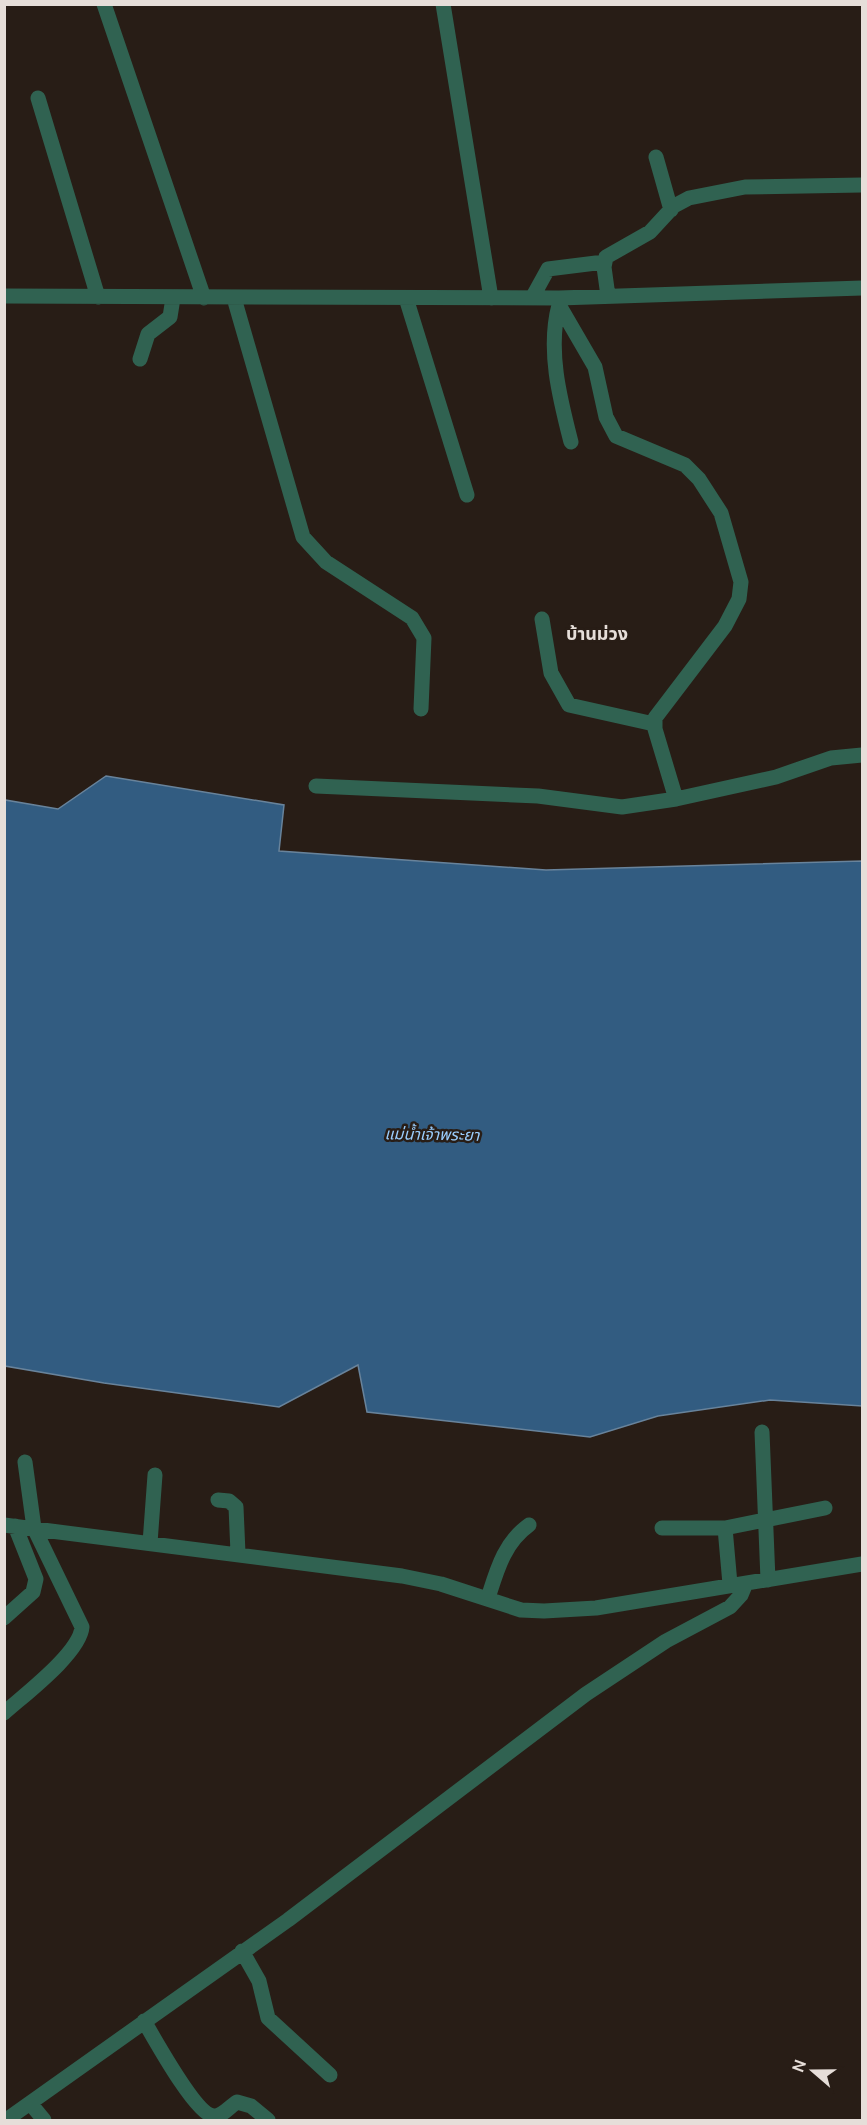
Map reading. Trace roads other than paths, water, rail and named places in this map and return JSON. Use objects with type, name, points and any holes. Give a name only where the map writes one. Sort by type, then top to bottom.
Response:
[{"type":"street","points":[[104,4],[204,298]]},
{"type":"street","points":[[443,4],[491,298]]},
{"type":"street","points":[[38,98],[98,297]]},
{"type":"street","points":[[656,157],[671,210]]},
{"type":"street","points":[[532,298],[548,269],[599,262],[612,252],[650,232],[671,210],[689,198],[745,187],[862,185]]},
{"type":"street","points":[[599,262],[608,296]]},
{"type":"street","points":[[4,296],[532,298],[559,301],[608,296],[862,288]]},
{"type":"street","points":[[140,359],[148,334],[170,317],[173,298]]},
{"type":"street","points":[[234,298],[303,537],[326,561],[412,618],[424,638],[421,710]]},
{"type":"street","points":[[406,298],[467,495]]},
{"type":"street","points":[[559,301],[556,320],[556,378],[571,442]]},
{"type":"street","points":[[559,301],[595,367],[606,417],[616,436],[651,448],[691,469],[721,513],[739,571],[741,592],[728,621],[660,711],[654,724],[676,799]]},
{"type":"street","points":[[542,619],[551,674],[568,705],[654,724]]},
{"type":"street","points":[[316,786],[538,796],[622,807],[676,799],[776,777],[831,758],[862,754]]},
{"type":"street","points":[[762,1432],[768,1580]]},
{"type":"street","points":[[4,1713],[62,1659],[81,1634],[80,1619],[34,1528],[25,1462]]},
{"type":"street","points":[[150,1543],[155,1475]]},
{"type":"street","points":[[218,1500],[229,1501],[236,1507],[238,1553]]},
{"type":"street","points":[[662,1528],[725,1528],[765,1522],[825,1508]]},
{"type":"street","points":[[10,1525],[402,1576],[488,1598],[521,1610],[573,1610],[862,1564]]},
{"type":"street","points":[[4,1618],[33,1592],[36,1579],[10,1525]]},
{"type":"street","points":[[488,1598],[501,1559],[514,1538],[529,1525]]},
{"type":"street","points":[[725,1528],[730,1584]]},
{"type":"street","points":[[6,2121],[297,1913],[586,1694],[666,1641],[730,1607],[741,1595],[746,1583]]},
{"type":"street","points":[[242,1951],[259,1981],[268,2018],[330,2075]]},
{"type":"street","points":[[144,2021],[189,2095],[208,2114],[218,2115],[237,2102],[251,2106],[268,2121]]},
{"type":"street","points":[[30,2103],[44,2121]]},
{"type":"water","name":"แม่น้ำเจ้าพระยา","points":[[106,776],[284,805],[279,851],[546,870],[862,861],[862,1406],[770,1400],[658,1416],[590,1437],[367,1412],[358,1365],[279,1407],[104,1383],[5,1366],[5,800],[58,809]]},
{"type":"district","name":"บ้านม่วง","points":[[597,634]]}]
